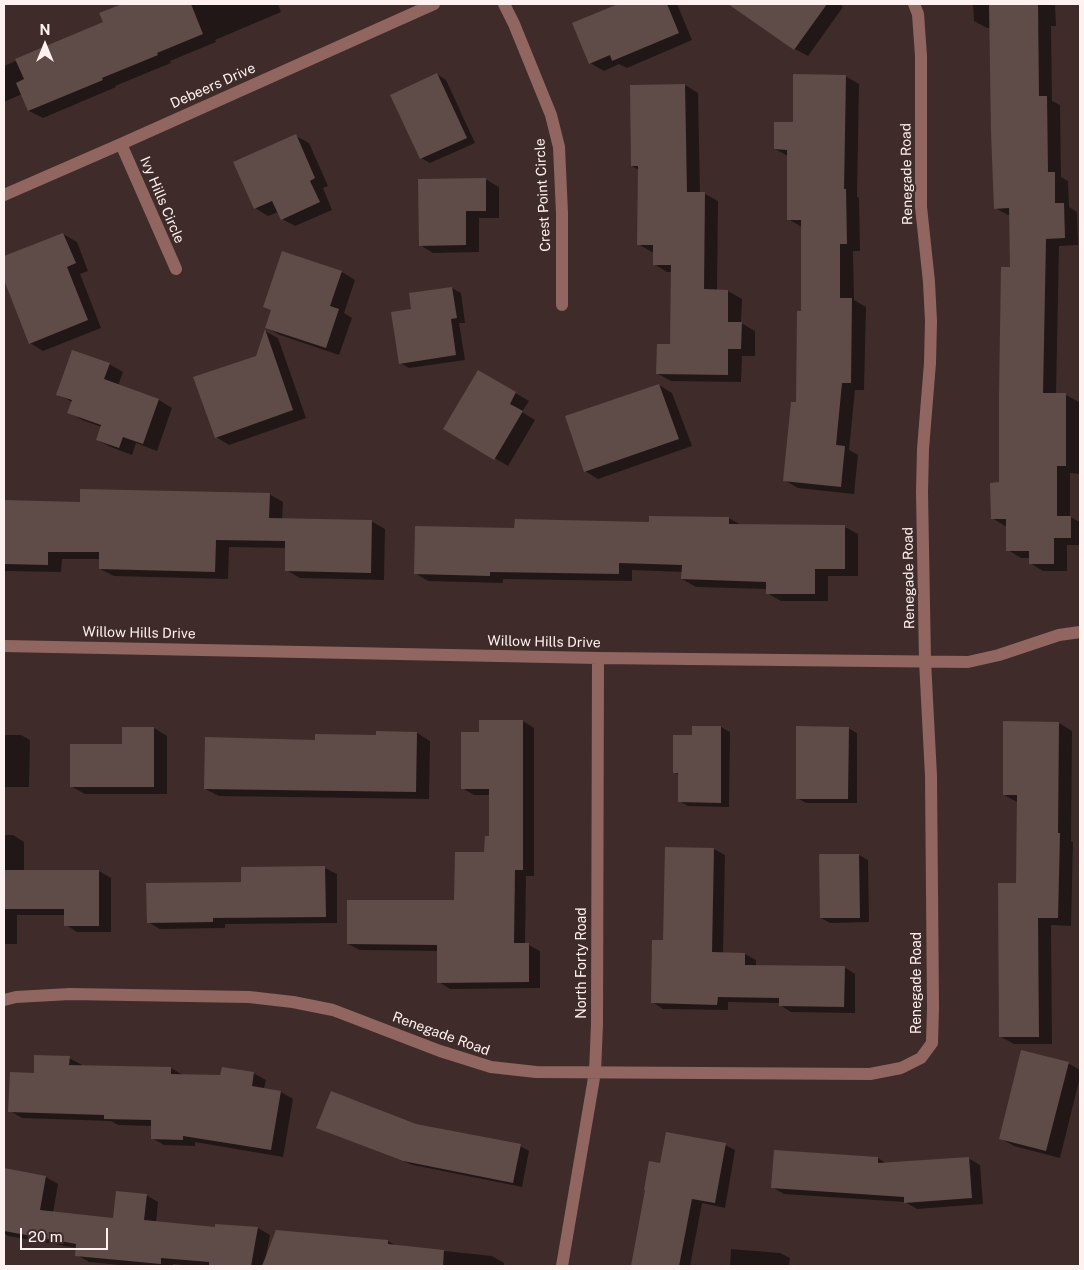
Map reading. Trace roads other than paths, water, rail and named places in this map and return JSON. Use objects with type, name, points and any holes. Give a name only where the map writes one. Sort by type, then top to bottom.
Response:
[{"type":"street","name":"Debeers Drive","points":[[4,195],[434,4]]},
{"type":"street","name":"Crest Point Circle","points":[[504,4],[551,115],[559,148],[562,213],[562,305]]},
{"type":"street","name":"Renegade Road","points":[[4,1000],[16,997],[70,994],[249,997],[293,1002],[333,1010],[440,1051],[491,1068],[536,1072],[870,1074],[901,1068],[921,1058],[932,1043],[933,1008],[931,776],[925,661],[922,492],[931,321],[922,207],[921,56],[918,14],[914,4]]},
{"type":"street","name":"Ivy Hills Circle","points":[[121,144],[176,269]]},
{"type":"street","name":"Willow Hills Drive","points":[[4,646],[598,658],[968,662],[999,655],[1059,636],[1080,632]]},
{"type":"street","name":"North Forty Road","points":[[562,1266],[595,1072],[597,1014],[598,658]]}]
